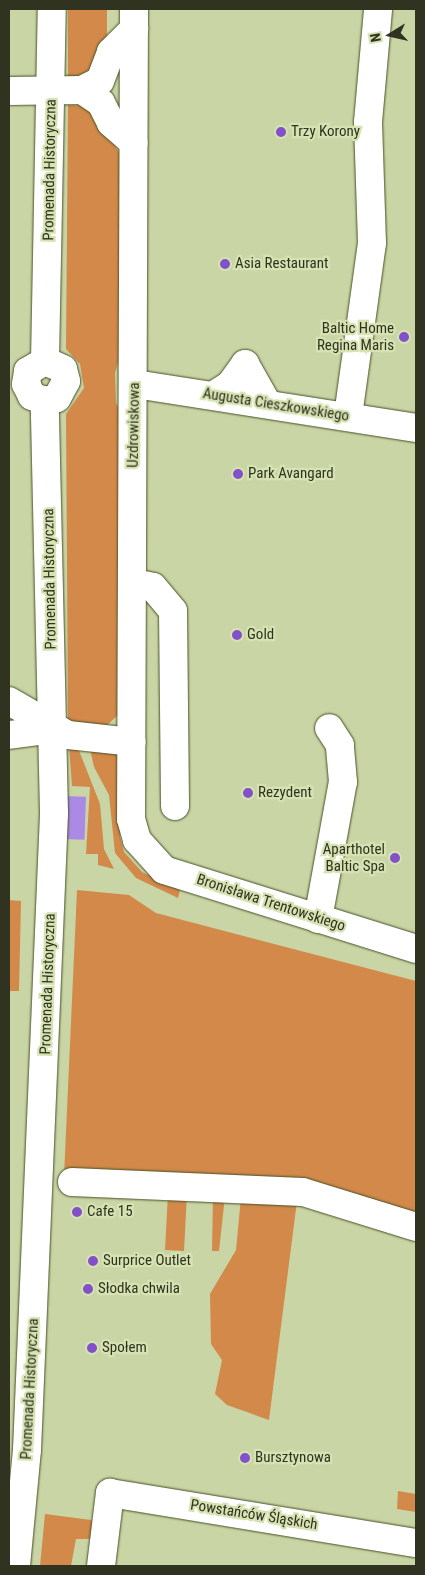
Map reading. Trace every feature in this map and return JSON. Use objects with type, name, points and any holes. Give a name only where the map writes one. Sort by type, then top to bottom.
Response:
[{"type":"street","name":"Promenada Historyczna","points":[[16,1566],[25,1505],[45,1075],[53,729],[45,401],[28,391],[26,377],[33,365],[45,360],[52,90],[52,9]]},
{"type":"street","points":[[348,416],[372,243],[362,123],[378,9]]},
{"type":"street","points":[[9,91],[82,90],[100,81],[111,52],[134,19]]},
{"type":"street","name":"Uzdrowiskowa","points":[[134,19],[135,384],[131,820],[137,840]]},
{"type":"street","points":[[82,90],[101,103],[111,123],[134,143]]},
{"type":"street","points":[[214,394],[230,385],[246,354],[267,403]]},
{"type":"street","name":"Augusta Cieszkowskiego","points":[[135,384],[214,394],[416,428]]},
{"type":"street","points":[[133,584],[153,587],[174,611],[175,806]]},
{"type":"street","points":[[9,701],[53,729],[84,739],[132,730],[174,735]]},
{"type":"street","points":[[318,919],[343,782],[340,746],[329,728]]},
{"type":"street","points":[[9,735],[53,729]]},
{"type":"street","name":"Bronisława Trentowskiego","points":[[137,840],[164,870],[416,949]]},
{"type":"street","points":[[72,1182],[303,1192],[416,1227]]},
{"type":"street","name":"Powstańców Śląskich","points":[[101,1566],[110,1493],[416,1543]]},
{"type":"shaded area","points":[[68,9],[107,9],[107,39],[94,74],[68,80]]},
{"type":"shaded area","points":[[68,105],[92,106],[121,156],[121,353],[115,373],[116,403],[121,413],[118,715],[104,728],[68,724],[66,414],[84,388],[80,364],[66,349]]},
{"type":"shaded area","points":[[69,746],[78,748],[100,804],[104,849],[114,869],[98,865],[98,854],[86,854],[90,787],[72,786]]},
{"type":"shaded area","points":[[90,749],[119,754],[120,837],[124,852],[142,872],[180,890],[178,898],[136,878],[115,853],[109,795],[94,767]]},
{"type":"shaded area","points":[[63,796],[86,797],[84,840],[61,839]]},
{"type":"shaded area","points":[[77,890],[129,895],[156,913],[416,981],[416,1223],[297,1201],[269,1420],[227,1405],[215,1394],[222,1360],[211,1344],[210,1294],[236,1250],[241,1197],[64,1176]]},
{"type":"shaded area","points":[[9,900],[21,901],[19,991],[9,991]]},
{"type":"shaded area","points":[[168,1193],[187,1194],[184,1251],[165,1250]]},
{"type":"shaded area","points":[[213,1196],[225,1196],[219,1251],[212,1251]]},
{"type":"shaded area","points":[[398,1491],[416,1494],[416,1512],[397,1509]]},
{"type":"shaded area","points":[[45,1514],[91,1520],[95,1526],[92,1539],[76,1539],[71,1566],[40,1566]]},
{"type":"place","name":"Trzy Korony","points":[[281,132]]},
{"type":"place","name":"Asia Restaurant","points":[[225,264]]},
{"type":"place","name":"Baltic Home Regina Maris","points":[[404,337]]},
{"type":"place","name":"Park Avangard","points":[[238,474]]},
{"type":"place","name":"Gold","points":[[237,635]]},
{"type":"place","name":"Rezydent","points":[[248,793]]},
{"type":"place","name":"Aparthotel Baltic Spa","points":[[395,858]]},
{"type":"place","name":"Cafe 15","points":[[77,1212]]},
{"type":"place","name":"Surprice Outlet","points":[[93,1261]]},
{"type":"place","name":"Słodka chwila","points":[[88,1289]]},
{"type":"place","name":"Społem","points":[[92,1348]]},
{"type":"place","name":"Bursztynowa","points":[[245,1458]]}]
